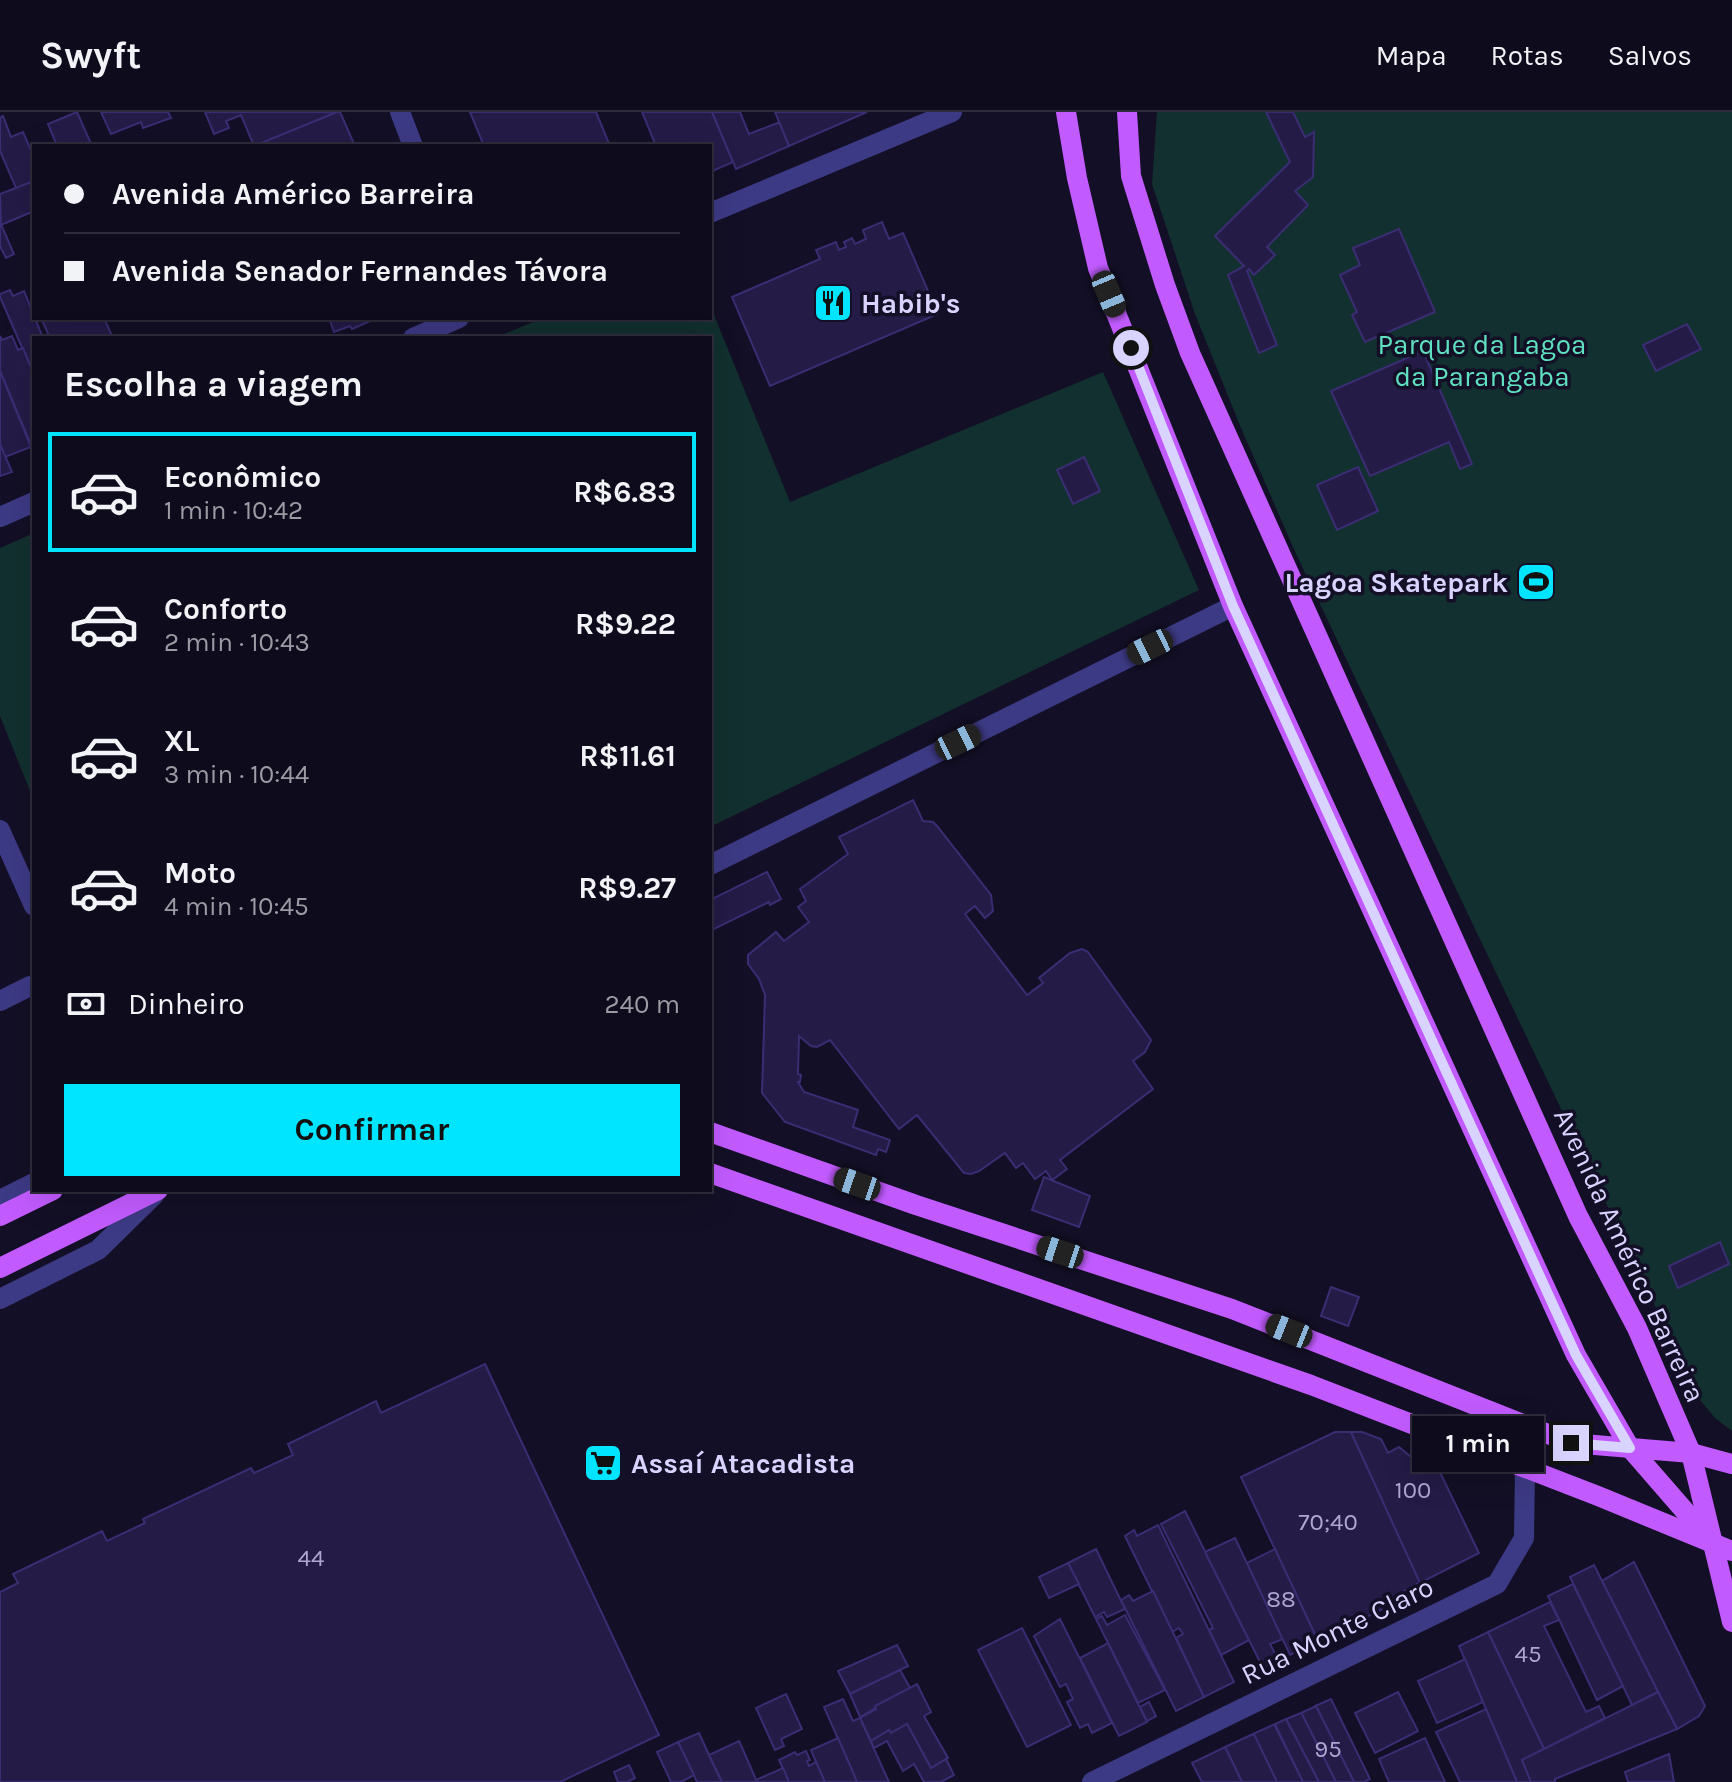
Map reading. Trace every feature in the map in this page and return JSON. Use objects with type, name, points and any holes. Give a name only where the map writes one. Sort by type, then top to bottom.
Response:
[{"type":"main road","points":[[1066,112],[1077,178],[1098,268],[1233,606],[1576,1355],[1630,1448],[1722,1547]]},
{"type":"main road","name":"Avenida Américo Barreira","points":[[1127,112],[1131,176],[1190,353],[1572,1202],[1637,1328],[1691,1453],[1722,1547],[1732,1622]]},
{"type":"main road","points":[[712,1133],[916,1205],[1232,1309],[1571,1443],[1691,1453],[1732,1464]]},
{"type":"main road","points":[[712,1174],[1311,1385],[1722,1547]]},
{"type":"main road","points":[[0,1216],[49,1192]]},
{"type":"main road","points":[[0,1268],[154,1192]]},
{"type":"street","points":[[400,112],[412,144]]},
{"type":"street","points":[[712,212],[952,112]]},
{"type":"street","points":[[418,336],[454,320]]},
{"type":"street","points":[[0,517],[32,503]]},
{"type":"street","points":[[712,864],[1233,606]]},
{"type":"street","points":[[0,830],[32,902]]},
{"type":"street","points":[[0,1001],[32,987]]},
{"type":"street","points":[[0,1200],[32,1184]]},
{"type":"street","points":[[0,1299],[98,1250],[156,1192]]},
{"type":"street","name":"Rua Monte Claro","points":[[1092,1782],[1497,1584],[1524,1538],[1525,1469]]},
{"type":"green space","name":"Parque da Lagoa da Parangaba","points":[[1157,112],[1732,112],[1732,1431],[1715,1418],[1700,1400],[1297,556],[1241,428],[1195,314],[1152,184]]},
{"type":"green space","points":[[712,310],[790,502],[1103,372],[1199,590],[712,826],[712,336],[500,336],[537,320],[712,320]]},
{"type":"green space","points":[[32,534],[32,796],[0,716],[0,548]]},
{"type":"building","points":[[77,112],[91,144],[56,144],[48,124]]},
{"type":"building","points":[[101,112],[168,112],[171,118],[143,128],[141,122],[111,134]]},
{"type":"building","points":[[205,112],[337,112],[259,144],[253,144],[241,115],[226,121],[229,128],[214,134]]},
{"type":"building","points":[[340,112],[354,144],[259,144]]},
{"type":"building","points":[[470,112],[596,112],[609,144],[483,144]]},
{"type":"building","points":[[642,112],[712,112],[733,162],[712,171],[712,144],[655,144]]},
{"type":"building","points":[[712,112],[740,112],[749,134],[780,122],[789,146],[736,169]]},
{"type":"building","points":[[775,112],[867,112],[789,146]]},
{"type":"building","points":[[1266,112],[1293,112],[1305,137],[1314,132],[1313,177],[1295,191],[1308,205],[1267,247],[1275,255],[1254,275],[1249,269],[1247,271],[1277,345],[1259,353],[1228,275],[1244,266],[1215,236],[1290,162]]},
{"type":"building","points":[[3,116],[11,137],[23,132],[32,152],[32,182],[16,188],[0,151],[0,118]]},
{"type":"building","points":[[32,182],[32,212],[1,225],[0,194]]},
{"type":"building","points":[[0,222],[14,254],[6,258],[0,246]]},
{"type":"building","name":"Habib's","points":[[882,222],[889,239],[903,233],[938,314],[770,386],[732,297],[820,259],[816,250],[836,242],[839,250],[846,247],[844,242],[852,238],[855,244],[866,239],[863,230]]},
{"type":"building","points":[[1399,229],[1435,312],[1365,342],[1352,315],[1357,312],[1340,275],[1360,265],[1353,248]]},
{"type":"building","points":[[10,290],[13,296],[24,291],[32,311],[32,320],[36,320],[42,336],[32,336],[32,370],[0,297],[0,294]]},
{"type":"building","points":[[42,320],[105,320],[112,336],[49,336]]},
{"type":"building","points":[[330,320],[372,320],[352,329],[350,326],[334,332]]},
{"type":"building","points":[[1687,324],[1701,349],[1656,371],[1643,345]]},
{"type":"building","points":[[0,336],[2,340],[12,336],[18,350],[23,348],[32,370],[32,447],[0,371]]},
{"type":"building","points":[[1423,351],[1472,464],[1460,469],[1449,442],[1370,476],[1331,391]]},
{"type":"building","points":[[0,371],[31,447],[5,457],[0,444]]},
{"type":"building","points":[[0,444],[12,472],[0,476]]},
{"type":"building","points":[[1084,457],[1100,491],[1073,504],[1057,470]]},
{"type":"building","points":[[1358,467],[1378,511],[1337,530],[1317,485]]},
{"type":"building","points":[[913,800],[923,821],[933,822],[937,826],[991,895],[993,911],[985,918],[975,906],[965,914],[1027,995],[1043,983],[1039,978],[1070,953],[1082,949],[1088,952],[1151,1040],[1145,1052],[1133,1061],[1153,1089],[1060,1160],[1067,1169],[1052,1180],[1046,1171],[1035,1179],[1023,1163],[1016,1168],[1005,1153],[979,1171],[964,1173],[917,1115],[899,1129],[830,1040],[817,1047],[799,1036],[798,1074],[801,1075],[798,1082],[804,1092],[858,1110],[853,1127],[890,1140],[886,1152],[878,1149],[876,1155],[785,1122],[762,1093],[765,995],[759,979],[748,964],[748,955],[776,932],[784,941],[809,922],[798,907],[806,901],[800,889],[848,854],[839,837]]},
{"type":"building","points":[[767,872],[781,899],[712,930],[712,899]]},
{"type":"building","points":[[1044,1177],[1090,1196],[1079,1227],[1032,1210]]},
{"type":"building","points":[[1720,1242],[1729,1264],[1678,1288],[1669,1266]]},
{"type":"building","points":[[1331,1287],[1359,1297],[1348,1326],[1321,1316]]},
{"type":"building","points":[[485,1364],[659,1735],[560,1782],[0,1782],[0,1592],[18,1583],[13,1574],[102,1531],[107,1541],[145,1523],[143,1519],[251,1468],[254,1473],[293,1455],[288,1444],[376,1401],[381,1413]]},
{"type":"building","points":[[1335,1432],[1351,1432],[1420,1582],[1395,1596],[1393,1604],[1318,1641],[1241,1477]]},
{"type":"building","points":[[1351,1432],[1362,1432],[1381,1439],[1388,1453],[1399,1447],[1423,1467],[1438,1468],[1479,1553],[1420,1583]]},
{"type":"building","points":[[1185,1511],[1249,1640],[1221,1655],[1209,1630],[1213,1628],[1161,1524]]},
{"type":"building","points":[[1158,1525],[1234,1682],[1204,1697],[1176,1638],[1183,1634],[1179,1628],[1172,1632],[1125,1536],[1134,1530],[1137,1536]]},
{"type":"building","points":[[1235,1538],[1283,1639],[1270,1644],[1279,1661],[1263,1668],[1205,1552]]},
{"type":"building","points":[[1096,1549],[1125,1609],[1107,1617],[1104,1612],[1095,1617],[1068,1563]]},
{"type":"building","points":[[1275,1549],[1318,1641],[1290,1655],[1247,1563]]},
{"type":"building","points":[[1634,1562],[1705,1706],[1699,1716],[1677,1729],[1602,1581]]},
{"type":"building","points":[[1068,1563],[1079,1584],[1049,1598],[1039,1577]]},
{"type":"building","points":[[1594,1565],[1658,1692],[1632,1705],[1570,1577]]},
{"type":"building","points":[[1573,1584],[1623,1686],[1597,1700],[1548,1596]]},
{"type":"building","points":[[1153,1591],[1204,1697],[1176,1711],[1121,1600],[1129,1595],[1133,1601]]},
{"type":"building","points":[[1550,1602],[1559,1620],[1544,1626],[1586,1712],[1599,1706],[1605,1718],[1544,1749],[1488,1632]]},
{"type":"building","points":[[1125,1615],[1165,1690],[1138,1703],[1096,1619],[1102,1616],[1107,1625]]},
{"type":"building","points":[[1060,1619],[1112,1723],[1092,1733],[1088,1724],[1080,1728],[1067,1702],[1073,1699],[1066,1684],[1060,1687],[1034,1636]]},
{"type":"building","points":[[1022,1628],[1071,1725],[1027,1747],[978,1650]]},
{"type":"building","points":[[1488,1632],[1544,1749],[1522,1760],[1531,1782],[1517,1782],[1459,1646]]},
{"type":"building","points":[[1108,1643],[1147,1722],[1119,1736],[1080,1658]]},
{"type":"building","points":[[897,1645],[908,1666],[850,1694],[838,1671]]},
{"type":"building","points":[[1465,1659],[1483,1702],[1437,1723],[1418,1681]]},
{"type":"building","points":[[900,1670],[910,1688],[860,1717],[850,1694]]},
{"type":"building","points":[[917,1684],[931,1712],[924,1716],[948,1758],[931,1768],[907,1724],[871,1741],[860,1718],[876,1709],[875,1706]]},
{"type":"building","points":[[1398,1692],[1418,1731],[1375,1753],[1355,1713]]},
{"type":"building","points":[[1658,1692],[1677,1729],[1555,1779],[1555,1782],[1531,1782],[1522,1760]]},
{"type":"building","points":[[786,1694],[802,1729],[781,1739],[784,1746],[775,1750],[756,1708]]},
{"type":"building","points":[[843,1699],[853,1721],[860,1718],[889,1782],[857,1782],[824,1707]]},
{"type":"building","points":[[1331,1699],[1370,1779],[1364,1782],[1354,1782],[1315,1706]]},
{"type":"building","points":[[1149,1702],[1156,1716],[1147,1721],[1140,1707]]},
{"type":"building","points":[[1316,1706],[1354,1782],[1336,1782],[1301,1713]]},
{"type":"building","points":[[1486,1709],[1517,1782],[1460,1782],[1436,1732]]},
{"type":"building","points":[[1301,1713],[1336,1782],[1319,1782],[1286,1719]]},
{"type":"building","points":[[1286,1719],[1319,1782],[1303,1782],[1275,1724]]},
{"type":"building","points":[[907,1724],[931,1768],[946,1759],[954,1775],[941,1782],[924,1782],[914,1764],[903,1771],[887,1741],[874,1748],[871,1741]]},
{"type":"building","points":[[1275,1724],[1303,1782],[1277,1782],[1253,1734]]},
{"type":"building","points":[[699,1733],[722,1782],[697,1782],[678,1742]]},
{"type":"building","points":[[1253,1734],[1277,1782],[1242,1782],[1225,1747]]},
{"type":"building","points":[[838,1738],[857,1782],[825,1782],[816,1762],[811,1750]]},
{"type":"building","points":[[1425,1738],[1445,1782],[1389,1782],[1379,1759]]},
{"type":"building","points":[[739,1741],[757,1782],[722,1782],[709,1755]]},
{"type":"building","points":[[678,1742],[694,1775],[681,1782],[671,1782],[657,1752]]},
{"type":"building","points":[[1225,1747],[1242,1782],[1202,1782],[1192,1763]]},
{"type":"building","points":[[806,1751],[809,1766],[816,1762],[825,1782],[789,1782],[779,1760],[795,1752],[797,1755]]},
{"type":"building","points":[[1669,1754],[1674,1782],[1628,1782],[1625,1772]]},
{"type":"building","points":[[629,1765],[635,1778],[618,1782],[614,1772]]},
{"type":"building","points":[[783,1768],[789,1782],[756,1780]]},
{"type":"place","name":"Habib's","points":[[833,303]]},
{"type":"place","name":"Lagoa Skatepark","points":[[1536,582]]},
{"type":"place","name":"Assaí Atacadista","points":[[603,1463]]},
{"type":"route","points":[[1131,348],[1233,606],[1576,1355],[1630,1448],[1571,1443]]}]
